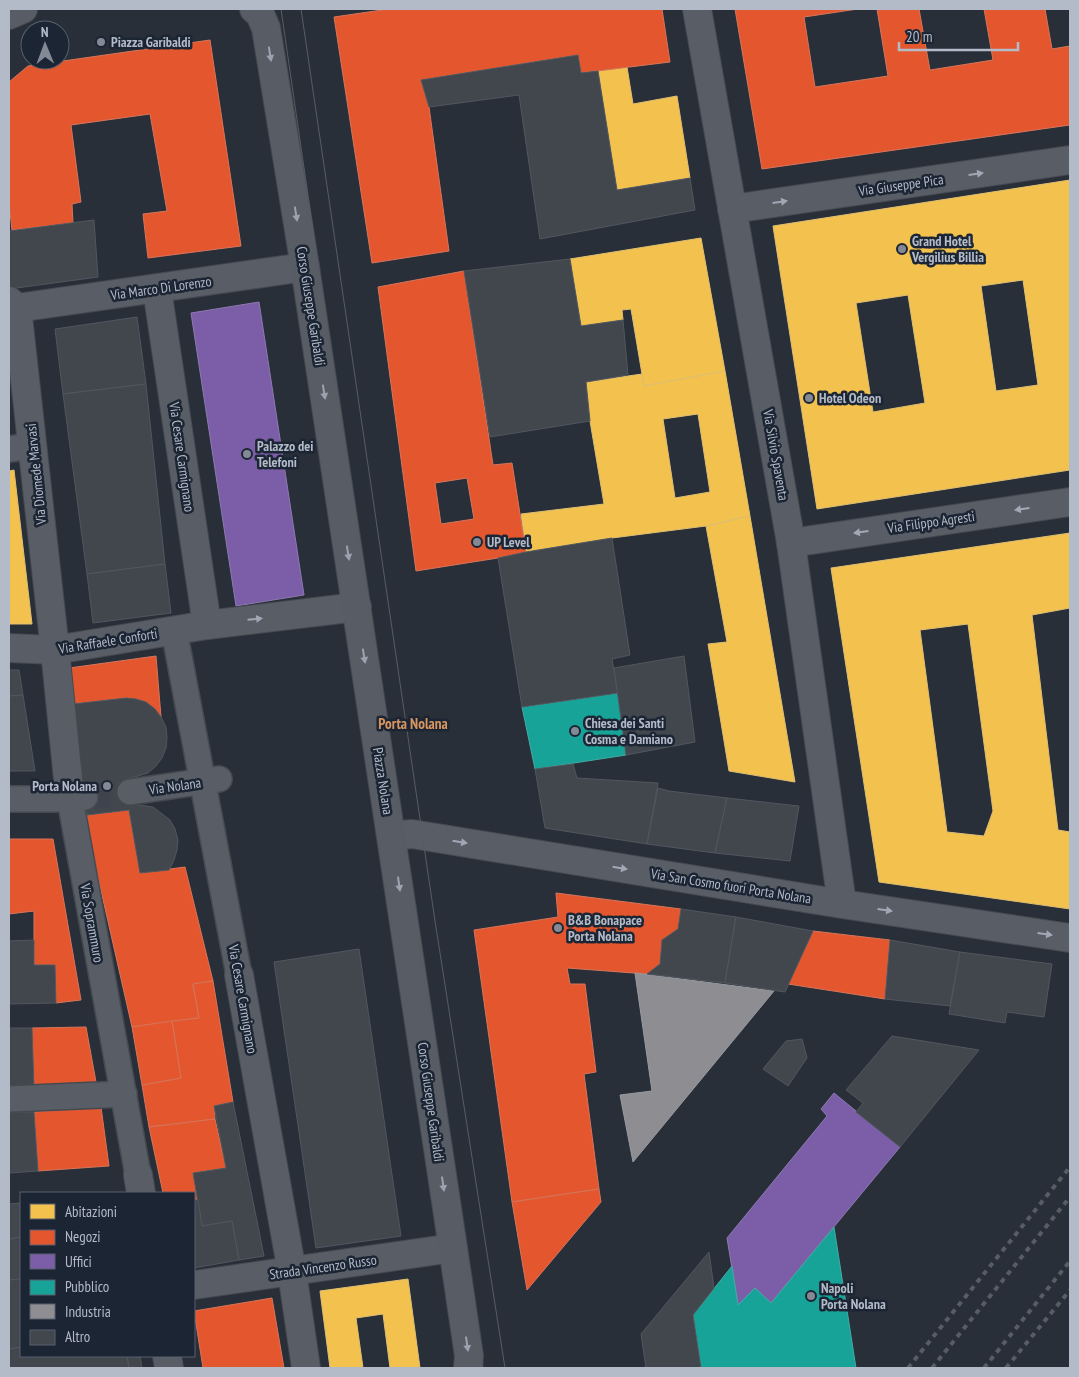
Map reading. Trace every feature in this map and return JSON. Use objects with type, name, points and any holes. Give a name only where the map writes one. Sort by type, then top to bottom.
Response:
[{"type":"main road","points":[[9,15],[23,9]]},
{"type":"main road","name":"Corso Giuseppe Garibaldi","points":[[254,9],[260,14],[266,28],[357,608]]},
{"type":"main road","name":"Piazza Nolana","points":[[357,608],[392,836]]},
{"type":"main road","name":"Corso Giuseppe Garibaldi","points":[[392,836],[469,1356],[468,1368]]},
{"type":"street","name":"Via Silvio Spaventa","points":[[697,9],[791,543],[842,904]]},
{"type":"street","name":"Via Giuseppe Pica","points":[[732,209],[1070,160]]},
{"type":"street","name":"Via Marco Di Lorenzo","points":[[13,304],[157,289],[305,267]]},
{"type":"street","name":"Via Cesare Carmignano","points":[[157,289],[207,624]]},
{"type":"street","name":"Via Diomede Marvasi","points":[[13,304],[21,448],[56,650]]},
{"type":"street","name":"Via Filippo Agresti","points":[[791,543],[1070,502]]},
{"type":"street","name":"Via Raffaele Conforti","points":[[9,648],[56,650],[207,624],[357,608]]},
{"type":"street","name":"Via Cesare Carmignano","points":[[174,630],[211,780],[239,976],[292,1272],[306,1368]]},
{"type":"street","name":"Via Soprammuro","points":[[56,650],[124,1094],[140,1184]]},
{"type":"street","name":"Via Nolana","points":[[130,792],[211,780]]},
{"type":"street","points":[[9,799],[78,798]]},
{"type":"street","name":"Via San Cosmo fuori Porta Nolana","points":[[392,836],[412,834],[842,904],[1070,938]]},
{"type":"street","points":[[9,1099],[124,1094]]},
{"type":"street","name":"Strada Vincenzo Russo","points":[[195,1286],[453,1248]]},
{"type":"building: Abitazioni","points":[[627,67],[633,104],[677,96],[690,178],[617,190],[598,71]]},
{"type":"building: Abitazioni","points":[[1070,180],[1070,470],[817,509],[773,226]],"holes":[[[1023,280],[1038,385],[996,391],[981,286]],[[908,295],[925,403],[873,412],[856,303]]]},
{"type":"building: Abitazioni","points":[[701,238],[725,371],[644,386],[631,309],[622,310],[623,320],[581,326],[570,259]]},
{"type":"building: Abitazioni","points":[[725,371],[750,516],[706,526],[612,538],[526,552],[521,514],[604,504],[590,421],[586,382],[642,374],[644,386]],"holes":[[[698,414],[710,492],[675,498],[663,419]]]},
{"type":"building: Abitazioni","points":[[14,470],[32,624],[9,624],[9,471]]},
{"type":"building: Abitazioni","points":[[750,516],[795,782],[729,771],[708,644],[727,642],[706,526]]},
{"type":"building: Abitazioni","points":[[1070,533],[1070,608],[1032,615],[1058,830],[1070,832],[1070,909],[879,882],[831,568]],"holes":[[[968,624],[993,811],[984,836],[947,832],[920,630]]]},
{"type":"building: Abitazioni","points":[[408,1279],[420,1368],[390,1368],[383,1314],[356,1318],[363,1368],[330,1368],[320,1291]]},
{"type":"building: Negozi","points":[[389,9],[662,9],[670,62],[581,73],[578,55],[421,80],[429,107],[449,251],[372,263],[334,17]]},
{"type":"building: Negozi","points":[[735,9],[858,9],[804,17],[815,87],[888,76],[877,9],[919,9],[930,70],[993,60],[984,9],[1045,9],[1052,49],[1070,46],[1070,125],[762,169]]},
{"type":"building: Negozi","points":[[210,40],[241,246],[148,258],[143,214],[167,211],[150,114],[71,125],[81,202],[72,204],[73,223],[12,230],[9,203],[9,82],[23,70],[70,70],[70,60]]},
{"type":"building: Negozi","points":[[464,271],[493,465],[512,463],[526,552],[416,571],[378,287]],"holes":[[[467,478],[474,519],[441,524],[435,483]]]},
{"type":"building: Negozi","points":[[156,656],[161,717],[146,702],[136,699],[126,698],[73,704],[69,668]]},
{"type":"building: Negozi","points":[[129,810],[140,873],[185,867],[213,981],[193,984],[199,1018],[132,1027],[89,838],[87,815]]},
{"type":"building: Negozi","points":[[9,839],[53,839],[81,1000],[56,1003],[55,965],[34,965],[34,911],[9,914]]},
{"type":"building: Negozi","points":[[556,893],[681,909],[678,929],[662,940],[660,964],[647,974],[567,968],[570,984],[585,984],[596,1072],[584,1074],[599,1189],[512,1202],[474,930],[558,917]]},
{"type":"building: Negozi","points":[[813,931],[890,940],[885,999],[788,984]]},
{"type":"building: Negozi","points":[[213,981],[233,1102],[214,1106],[215,1119],[149,1127],[142,1085],[181,1078],[172,1021],[199,1018],[193,984]]},
{"type":"building: Negozi","points":[[172,1021],[181,1078],[142,1085],[132,1027]]},
{"type":"building: Negozi","points":[[86,1027],[96,1082],[34,1087],[32,1028]]},
{"type":"building: Negozi","points":[[101,1107],[109,1166],[38,1171],[34,1112]]},
{"type":"building: Negozi","points":[[215,1119],[226,1168],[193,1173],[198,1200],[195,1200],[195,1192],[163,1192],[149,1127]]},
{"type":"building: Negozi","points":[[599,1189],[601,1202],[527,1290],[512,1202]]},
{"type":"building: Negozi","points":[[272,1298],[284,1368],[203,1368],[195,1311]]},
{"type":"building: Uffici","name":"Palazzo dei Telefoni","points":[[259,302],[304,595],[236,606],[191,313]]},
{"type":"building: Uffici","points":[[834,1093],[900,1147],[771,1303],[755,1288],[738,1305],[727,1238],[827,1116],[821,1109]]},
{"type":"building: Pubblico","name":"Chiesa dei Santi Cosma e Damiano","points":[[618,693],[626,755],[535,769],[522,707]]},
{"type":"building: Pubblico","name":"Napoli Porta Nolana","points":[[834,1227],[856,1368],[701,1368],[693,1315],[732,1266],[738,1305],[755,1288],[771,1303]]},
{"type":"building: Industria","points":[[635,973],[774,991],[633,1162],[620,1095],[652,1091]]},
{"type":"building: Altro","points":[[578,55],[581,73],[598,71],[617,190],[690,178],[695,210],[540,239],[519,95],[429,107],[421,80]]},
{"type":"building: Altro","points":[[94,220],[98,277],[9,289],[9,231]]},
{"type":"building: Altro","points":[[570,259],[581,326],[623,320],[628,375],[586,382],[590,421],[490,437],[464,271]]},
{"type":"building: Altro","points":[[137,317],[146,384],[63,394],[55,329]]},
{"type":"building: Altro","points":[[146,384],[165,564],[87,574],[63,394]]},
{"type":"building: Altro","points":[[612,538],[630,655],[612,659],[618,693],[522,707],[498,558]]},
{"type":"building: Altro","points":[[165,564],[171,613],[93,623],[87,574]]},
{"type":"building: Altro","points":[[684,656],[695,742],[626,755],[614,668]]},
{"type":"building: Altro","points":[[9,670],[19,670],[23,695],[9,696]]},
{"type":"building: Altro","points":[[23,695],[35,771],[9,771],[9,696]]},
{"type":"building: Altro","name":"Porta Nolana","points":[[126,698],[146,702],[155,709],[166,727],[166,748],[162,758],[148,773],[128,779],[132,804],[153,807],[170,820],[175,829],[178,840],[177,850],[169,870],[140,873],[129,810],[87,815],[73,704]]},
{"type":"building: Altro","points":[[573,764],[577,778],[658,783],[647,844],[545,828],[535,769]]},
{"type":"building: Altro","points":[[658,788],[727,798],[715,853],[647,844]]},
{"type":"building: Altro","points":[[727,798],[799,806],[790,861],[715,853]]},
{"type":"building: Altro","points":[[681,909],[736,917],[725,983],[647,974],[660,964],[662,940],[678,929]]},
{"type":"building: Altro","points":[[736,917],[813,931],[785,992],[725,983]]},
{"type":"building: Altro","points":[[34,940],[34,965],[55,965],[56,1003],[9,1004],[9,941]]},
{"type":"building: Altro","points":[[890,940],[960,952],[950,1006],[885,999]]},
{"type":"building: Altro","points":[[359,949],[401,1236],[316,1248],[274,962]]},
{"type":"building: Altro","points":[[960,952],[1052,964],[1044,1017],[1007,1012],[1005,1023],[949,1014]]},
{"type":"building: Altro","points":[[9,1028],[32,1028],[34,1087],[9,1088]]},
{"type":"building: Altro","points":[[892,1036],[979,1050],[900,1147],[856,1112],[863,1103],[846,1090]]},
{"type":"building: Altro","points":[[802,1039],[807,1058],[788,1086],[763,1069],[786,1041]]},
{"type":"building: Altro","points":[[233,1102],[264,1256],[239,1260],[232,1221],[202,1226],[193,1173],[226,1168],[214,1106]]},
{"type":"building: Altro","points":[[9,1112],[34,1112],[38,1171],[9,1173]]},
{"type":"building: Altro","points":[[195,1200],[198,1200],[202,1226],[232,1221],[239,1260],[195,1268]]},
{"type":"building: Altro","points":[[20,1203],[20,1237],[9,1239],[9,1204]]},
{"type":"building: Altro","points":[[20,1237],[20,1279],[9,1280],[9,1239]]},
{"type":"building: Altro","points":[[709,1252],[714,1288],[693,1315],[701,1368],[646,1368],[641,1334]]},
{"type":"building: Altro","points":[[20,1279],[20,1347],[9,1349],[9,1280]]},
{"type":"building: Altro","points":[[20,1347],[20,1357],[127,1357],[129,1368],[9,1368],[9,1349]]},
{"type":"building: Altro","points":[[127,1357],[140,1357],[142,1368],[129,1368]]},
{"type":"tunnel","points":[[85,797],[130,792]]},
{"type":"tram line","points":[[281,9],[362,568],[483,1368]]},
{"type":"tram line","points":[[301,9],[435,921],[505,1368]]},
{"type":"railway","points":[[908,1368],[1070,1167]]},
{"type":"railway","points":[[932,1368],[1070,1197]]},
{"type":"railway","points":[[984,1368],[1070,1261]]},
{"type":"railway","points":[[1006,1368],[1070,1290]]},
{"type":"place","name":"Piazza Garibaldi","points":[[101,42]]},
{"type":"place","name":"Grand Hotel Vergilius Billia","points":[[902,249]]},
{"type":"place","name":"Hotel Odeon","points":[[809,398]]},
{"type":"place","name":"Palazzo dei Telefoni","points":[[247,454]]},
{"type":"place","name":"UP Level","points":[[477,542]]},
{"type":"place","name":"Chiesa dei Santi Cosma e Damiano","points":[[575,731]]},
{"type":"place","name":"Porta Nolana","points":[[107,786]]},
{"type":"place","name":"B&B Bonapace Porta Nolana","points":[[558,928]]},
{"type":"place","name":"Napoli Porta Nolana","points":[[811,1296]]},
{"type":"district","name":"Porta Nolana","points":[[413,723]]}]
